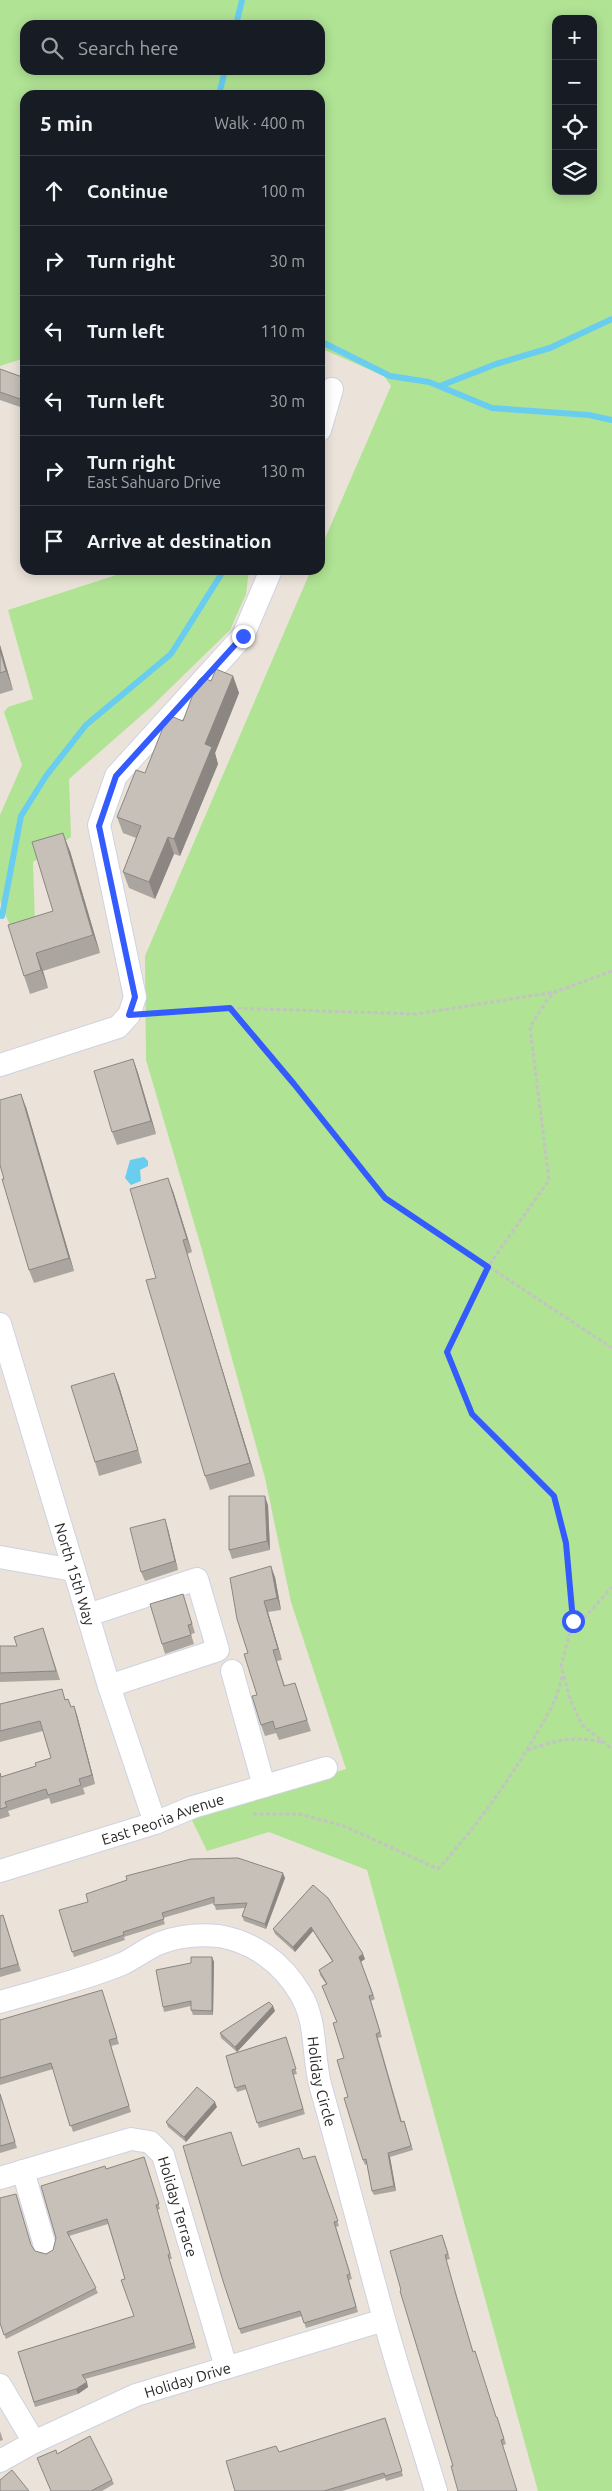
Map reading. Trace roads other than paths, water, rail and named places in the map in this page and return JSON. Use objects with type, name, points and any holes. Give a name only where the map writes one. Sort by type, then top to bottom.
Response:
[{"type":"street","points":[[325,413],[332,389]]},
{"type":"street","points":[[0,1065],[118,1027],[129,1015],[135,997],[99,826],[116,776],[243,636],[269,575]]},
{"type":"street","name":"North 15th Way","points":[[0,1324],[109,1686],[155,1823]]},
{"type":"street","points":[[0,1557],[74,1570]]},
{"type":"street","points":[[88,1615],[196,1579],[218,1650],[109,1686]]},
{"type":"street","points":[[232,1671],[264,1786]]},
{"type":"street","name":"East Peoria Avenue","points":[[0,1871],[155,1823],[193,1807],[326,1768]]},
{"type":"street","name":"Holiday Circle","points":[[0,2002],[114,1967],[160,1943],[190,1936],[218,1936],[246,1943],[266,1954],[283,1970],[301,1994],[312,2022],[317,2073],[352,2196],[384,2320],[436,2491]]},
{"type":"street","name":"Holiday Terrace","points":[[0,2178],[131,2139],[150,2142],[163,2155],[226,2367]]},
{"type":"street","points":[[24,2171],[45,2246]]},
{"type":"street","name":"Holiday Drive","points":[[0,2461],[34,2442],[136,2395],[384,2320]]},
{"type":"street","points":[[0,2386],[34,2442]]},
{"type":"water","points":[[144,1157],[148,1161],[148,1166],[140,1170],[141,1181],[131,1185],[125,1178],[130,1160]]},
{"type":"waterway","points":[[237,20],[242,0]]},
{"type":"waterway","points":[[220,90],[224,75]]},
{"type":"waterway","points":[[440,386],[496,364],[550,348],[612,319]]},
{"type":"waterway","points":[[325,344],[390,376],[429,382],[492,408],[589,415],[612,420]]},
{"type":"waterway","points":[[2,916],[21,816],[46,776],[86,725],[171,654],[221,575]]}]
